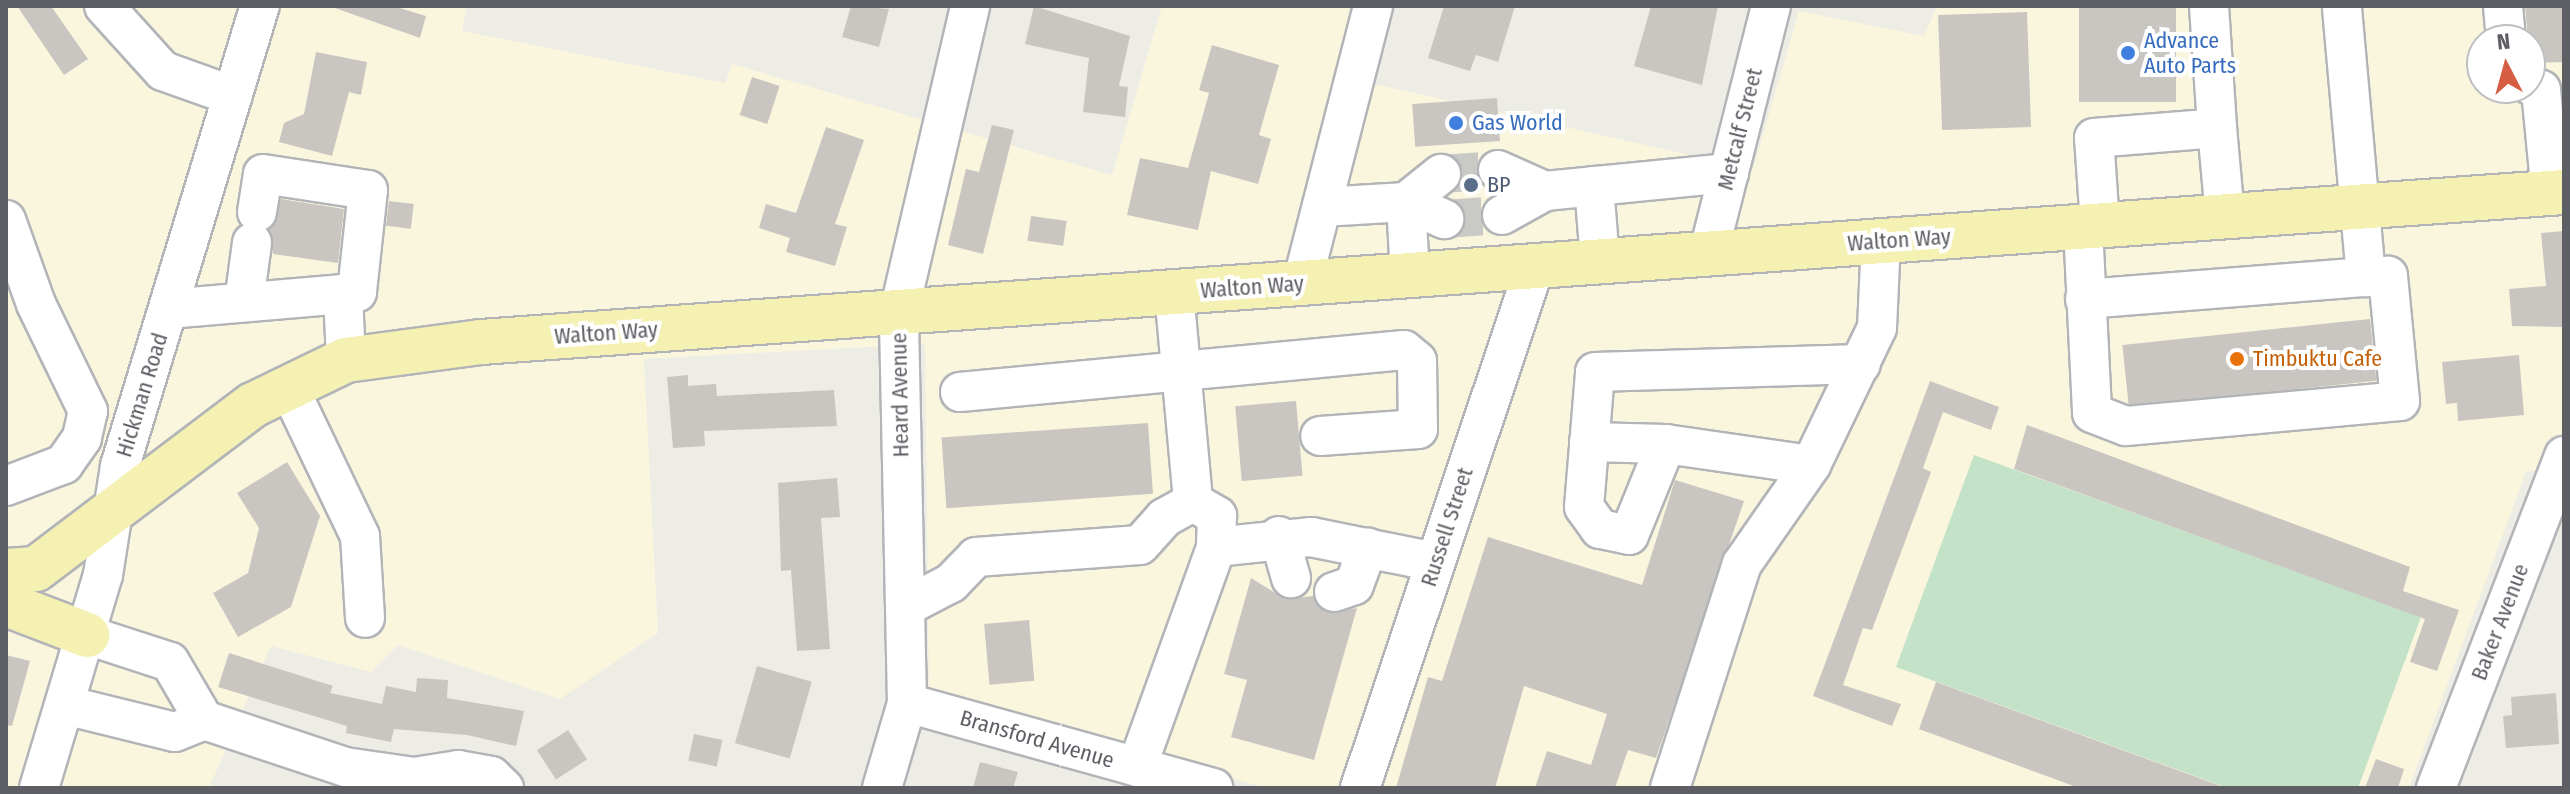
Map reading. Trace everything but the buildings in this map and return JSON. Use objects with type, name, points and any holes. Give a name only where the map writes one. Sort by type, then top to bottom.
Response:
[{"type":"main road","name":"Walton Way","points":[[6,571],[36,569],[253,405],[346,360],[481,342],[2557,192]]},
{"type":"main road","points":[[6,604],[87,635]]},
{"type":"street","points":[[104,6],[179,82],[233,96]]},
{"type":"street","name":"Hickman Road","points":[[39,788],[87,635],[120,466],[260,6]]},
{"type":"street","name":"Heard Avenue","points":[[882,788],[907,703],[899,312],[970,6]]},
{"type":"street","points":[[1302,283],[1373,6]]},
{"type":"street","name":"Metcalf Street","points":[[1709,251],[1771,6]]},
{"type":"street","points":[[2209,6],[2225,216]]},
{"type":"street","points":[[2342,6],[2366,277]]},
{"type":"street","points":[[2543,104],[2557,192]]},
{"type":"street","points":[[2085,299],[2388,276],[2400,401],[2126,426],[2092,413],[2085,299],[2092,226],[2094,138],[2217,128]]},
{"type":"street","points":[[213,160],[263,174],[368,190],[350,293],[346,360]]},
{"type":"street","points":[[1500,193],[1729,173]]},
{"type":"street","points":[[244,302],[263,174]]},
{"type":"street","points":[[1594,186],[1600,260]]},
{"type":"street","points":[[1322,207],[1434,199],[1410,275]]},
{"type":"street","points":[[6,220],[36,304],[88,411],[82,438],[64,464],[6,486]]},
{"type":"street","points":[[1670,788],[1742,564],[1811,465],[1877,328],[1881,241]]},
{"type":"street","name":"Russell Street","points":[[1360,788],[1535,266]]},
{"type":"street","points":[[1174,292],[1193,502]]},
{"type":"street","points":[[168,309],[350,293]]},
{"type":"street","points":[[960,392],[1404,350],[1417,361],[1418,429]]},
{"type":"street","points":[[1666,444],[1629,535],[1600,529],[1584,507],[1595,372],[1861,364]]},
{"type":"street","points":[[289,388],[360,536],[365,618]]},
{"type":"street","points":[[1320,436],[1418,429],[1475,442]]},
{"type":"street","points":[[82,438],[120,466]]},
{"type":"street","points":[[1589,442],[1666,444],[1811,465]]},
{"type":"street","name":"Baker Avenue","points":[[2436,788],[2564,456]]},
{"type":"street","points":[[905,607],[951,583],[976,557],[1140,545],[1164,518],[1193,502]]},
{"type":"street","points":[[1137,767],[1216,547],[1217,516],[1193,502]]},
{"type":"street","points":[[1216,547],[1279,536],[1368,547],[1435,562]]},
{"type":"street","points":[[1279,536],[1291,578]]},
{"type":"street","points":[[1334,592],[1354,585],[1368,547]]},
{"type":"street","points":[[87,635],[170,662],[204,720]]},
{"type":"street","name":"Bransford Avenue","points":[[907,703],[1213,788]]},
{"type":"street","points":[[65,705],[175,732],[204,720],[345,767],[414,777],[458,770],[491,776],[504,788]]},
{"type":"shaded area","points":[[6,6],[467,6],[462,31],[725,83],[732,64],[1112,175],[1162,6],[1393,6],[1374,84],[1753,169],[1799,11],[1924,36],[1937,6],[2564,6],[2564,468],[2526,472],[2409,788],[1267,788],[929,695],[925,344],[644,359],[658,633],[560,699],[398,645],[371,672],[271,646],[209,788],[6,788]]},
{"type":"green space","points":[[1974,455],[2421,617],[2358,788],[2228,788],[1896,667]]},
{"type":"tunnel","points":[[1441,174],[1498,170]]},
{"type":"tunnel","points":[[1444,219],[1502,215]]},
{"type":"place","name":"Advance Auto Parts","points":[[2128,53]]},
{"type":"place","name":"Gas World","points":[[1456,123]]},
{"type":"place","name":"BP","points":[[1471,185]]},
{"type":"place","name":"Timbuktu Cafe","points":[[2237,359]]}]
